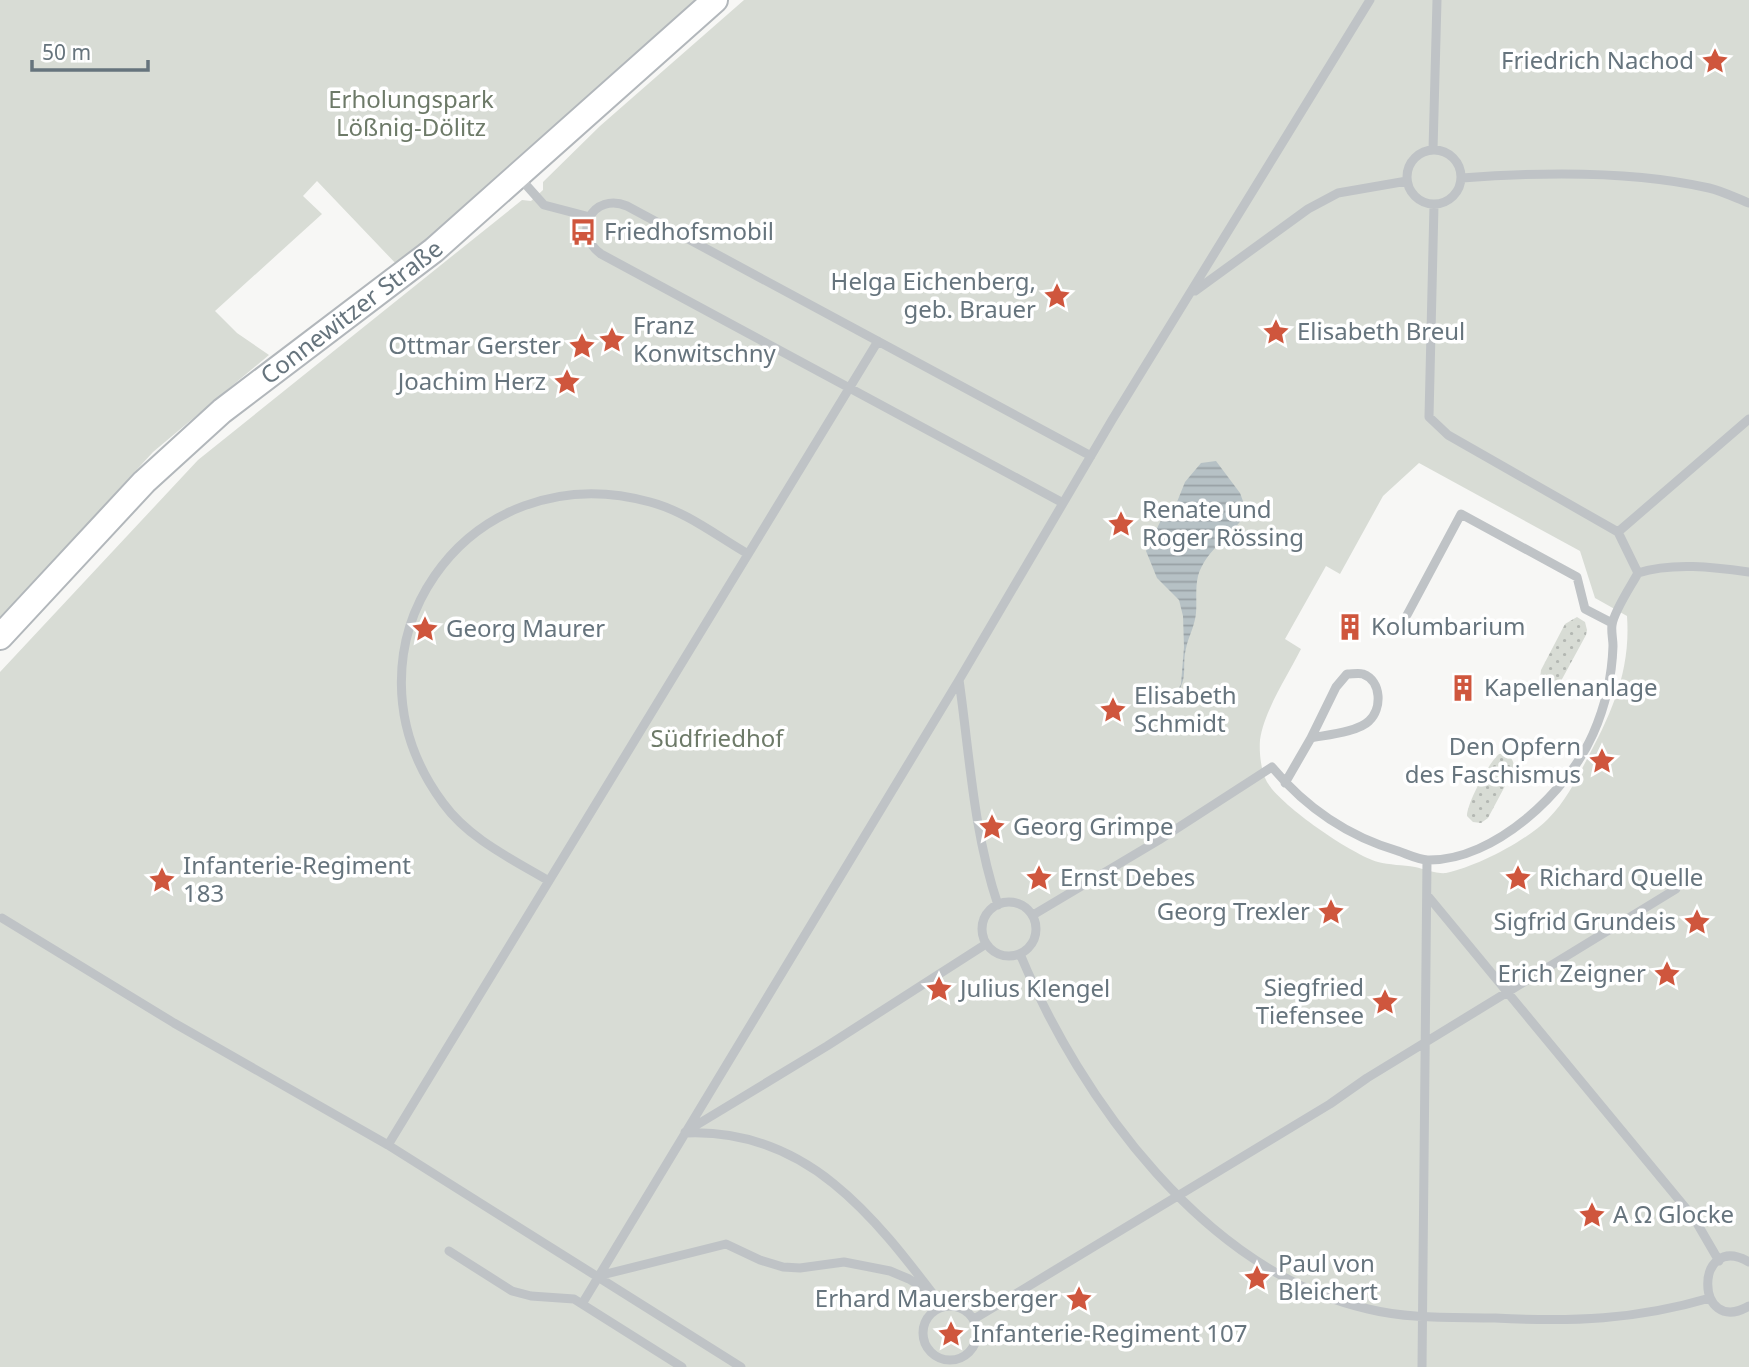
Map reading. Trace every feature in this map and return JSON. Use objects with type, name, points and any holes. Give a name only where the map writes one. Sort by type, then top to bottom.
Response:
[{"type":"street","name":"Connewitzer Straße","points":[[0,637],[144,482],[222,411],[434,250],[715,0]]},
{"type":"lane","points":[[582,1304],[959,680],[1091,456],[1370,0]]},
{"type":"lane","points":[[1433,150],[1437,0]]},
{"type":"lane","points":[[1433,150],[1453,158],[1462,178],[1453,196],[1434,205],[1415,197],[1407,181],[1414,159],[1433,150]]},
{"type":"lane","points":[[518,175],[544,205],[590,217]]},
{"type":"lane","points":[[1462,178],[1552,175],[1643,178],[1710,188],[1749,203]]},
{"type":"lane","points":[[1191,295],[1260,242],[1338,193],[1407,181]]},
{"type":"lane","points":[[1063,503],[601,254],[587,238],[587,223],[590,217],[606,203],[614,202],[627,206],[1091,456]]},
{"type":"lane","points":[[1434,205],[1429,417],[1448,435],[1618,532],[1638,573]]},
{"type":"lane","points":[[388,1145],[878,341]]},
{"type":"lane","points":[[1618,532],[1749,419]]},
{"type":"lane","points":[[549,881],[481,839],[458,821],[443,804],[419,763],[401,707],[400,680],[410,625],[429,586],[452,554],[473,533],[498,517],[531,503],[560,495],[616,495],[652,502],[688,518],[748,554]]},
{"type":"lane","points":[[1407,615],[1461,514],[1577,577],[1585,609],[1612,623]]},
{"type":"lane","points":[[1033,915],[1159,840],[1272,768],[1297,796],[1325,818],[1353,834],[1427,860],[1472,851],[1504,835],[1538,811],[1576,766],[1594,733],[1608,691],[1613,646],[1612,623],[1638,573],[1656,568],[1724,568],[1749,572]]},
{"type":"lane","points":[[1285,783],[1336,687],[1347,674],[1362,674],[1372,680],[1379,692],[1377,707],[1370,721],[1358,729],[1311,738]]},
{"type":"lane","points":[[959,680],[975,816],[998,905]]},
{"type":"lane","points":[[1422,1367],[1427,860]]},
{"type":"lane","points":[[974,1319],[1330,1104],[1367,1078],[1676,890]]},
{"type":"lane","points":[[1427,895],[1694,1218],[1719,1261]]},
{"type":"lane","points":[[1016,903],[1023,905],[1033,915],[1036,936],[1029,948],[1020,954],[1003,956],[986,944],[983,923],[990,910],[998,905],[1016,903]]},
{"type":"lane","points":[[2,918],[174,1023],[388,1145],[741,1367]]},
{"type":"lane","points":[[684,1133],[827,1046],[986,944]]},
{"type":"lane","points":[[1020,954],[1063,1043],[1121,1128],[1177,1196],[1219,1234],[1286,1278],[1324,1295],[1366,1309],[1422,1317],[1594,1320],[1674,1308],[1710,1298]]},
{"type":"lane","points":[[684,1133],[712,1132],[743,1138],[776,1150],[824,1176],[849,1194],[869,1214],[943,1307]]},
{"type":"lane","points":[[598,1276],[726,1244],[760,1260],[783,1267],[800,1268],[844,1262],[890,1270],[933,1294]]},
{"type":"lane","points":[[449,1251],[512,1291],[531,1296],[574,1299],[682,1367]]},
{"type":"lane","points":[[1749,1262],[1733,1257],[1719,1261],[1709,1271],[1707,1278],[1710,1298],[1720,1308],[1741,1310],[1749,1306]]},
{"type":"lane","points":[[943,1307],[957,1307],[974,1319],[977,1340],[964,1357],[951,1360],[937,1357],[924,1341],[927,1320],[931,1314],[943,1307]]},
{"type":"lane","points":[[964,1357],[972,1367]]},
{"type":"green space","name":"Erholungspark Lößnig-Dölitz","points":[[0,0],[715,0],[400,268],[317,181],[303,196],[322,214],[215,311],[237,333],[269,355],[153,452],[0,619]]},
{"type":"green space","name":"Südfriedhof","points":[[744,0],[1749,0],[1749,1367],[0,1367],[0,672],[198,460],[522,200],[531,201],[543,190],[543,182],[600,126]],"holes":[[[1419,463],[1580,551],[1595,598],[1627,616],[1626,656],[1617,692],[1595,744],[1565,799],[1539,827],[1486,859],[1458,870],[1439,873],[1387,864],[1366,857],[1301,816],[1286,804],[1267,782],[1260,756],[1262,729],[1271,705],[1301,649],[1285,639],[1326,566],[1340,574],[1383,496]]]},
{"type":"green space","points":[[1577,617],[1585,622],[1586,635],[1561,681],[1554,687],[1545,686],[1540,679],[1541,670],[1565,624]]},
{"type":"green space","points":[[1499,754],[1511,758],[1513,771],[1488,818],[1481,823],[1473,822],[1467,816],[1474,793]]},
{"type":"shaded area","points":[[1216,461],[1240,493],[1247,512],[1213,550],[1198,576],[1195,617],[1185,653],[1182,684],[1173,700],[1181,684],[1183,616],[1179,600],[1157,578],[1146,551],[1163,516],[1177,502],[1185,482],[1201,463]]},
{"type":"place","name":"Friedrich Nachod","points":[[1715,61]]},
{"type":"place","name":"Friedhofsmobil","points":[[583,232]]},
{"type":"place","name":"Helga Eichenberg, geb. Brauer","points":[[1057,296]]},
{"type":"place","name":"Elisabeth Breul","points":[[1276,332]]},
{"type":"place","name":"Franz Konwitschny","points":[[612,340]]},
{"type":"place","name":"Ottmar Gerster","points":[[582,346]]},
{"type":"place","name":"Joachim Herz","points":[[567,382]]},
{"type":"place","name":"Renate und Roger Rössing","points":[[1121,524]]},
{"type":"place","name":"Kolumbarium","points":[[1350,627]]},
{"type":"place","name":"Georg Maurer","points":[[425,629]]},
{"type":"place","name":"Kapellenanlage","points":[[1463,688]]},
{"type":"place","name":"Elisabeth Schmidt","points":[[1113,710]]},
{"type":"place","name":"Den Opfern des Faschismus","points":[[1602,761]]},
{"type":"place","name":"Georg Grimpe","points":[[992,827]]},
{"type":"place","name":"Ernst Debes","points":[[1039,878]]},
{"type":"place","name":"Richard Quelle","points":[[1518,878]]},
{"type":"place","name":"Infanterie-Regiment 183","points":[[162,880]]},
{"type":"place","name":"Georg Trexler","points":[[1331,912]]},
{"type":"place","name":"Sigfrid Grundeis","points":[[1697,922]]},
{"type":"place","name":"Erich Zeigner","points":[[1667,974]]},
{"type":"place","name":"Julius Klengel","points":[[939,989]]},
{"type":"place","name":"Siegfried Tiefensee","points":[[1385,1002]]},
{"type":"place","name":"Α Ω Glocke","points":[[1592,1215]]},
{"type":"place","name":"Paul von Bleichert","points":[[1257,1278]]},
{"type":"place","name":"Erhard Mauersberger","points":[[1079,1299]]},
{"type":"place","name":"Infanterie-Regiment 107","points":[[951,1334]]}]
